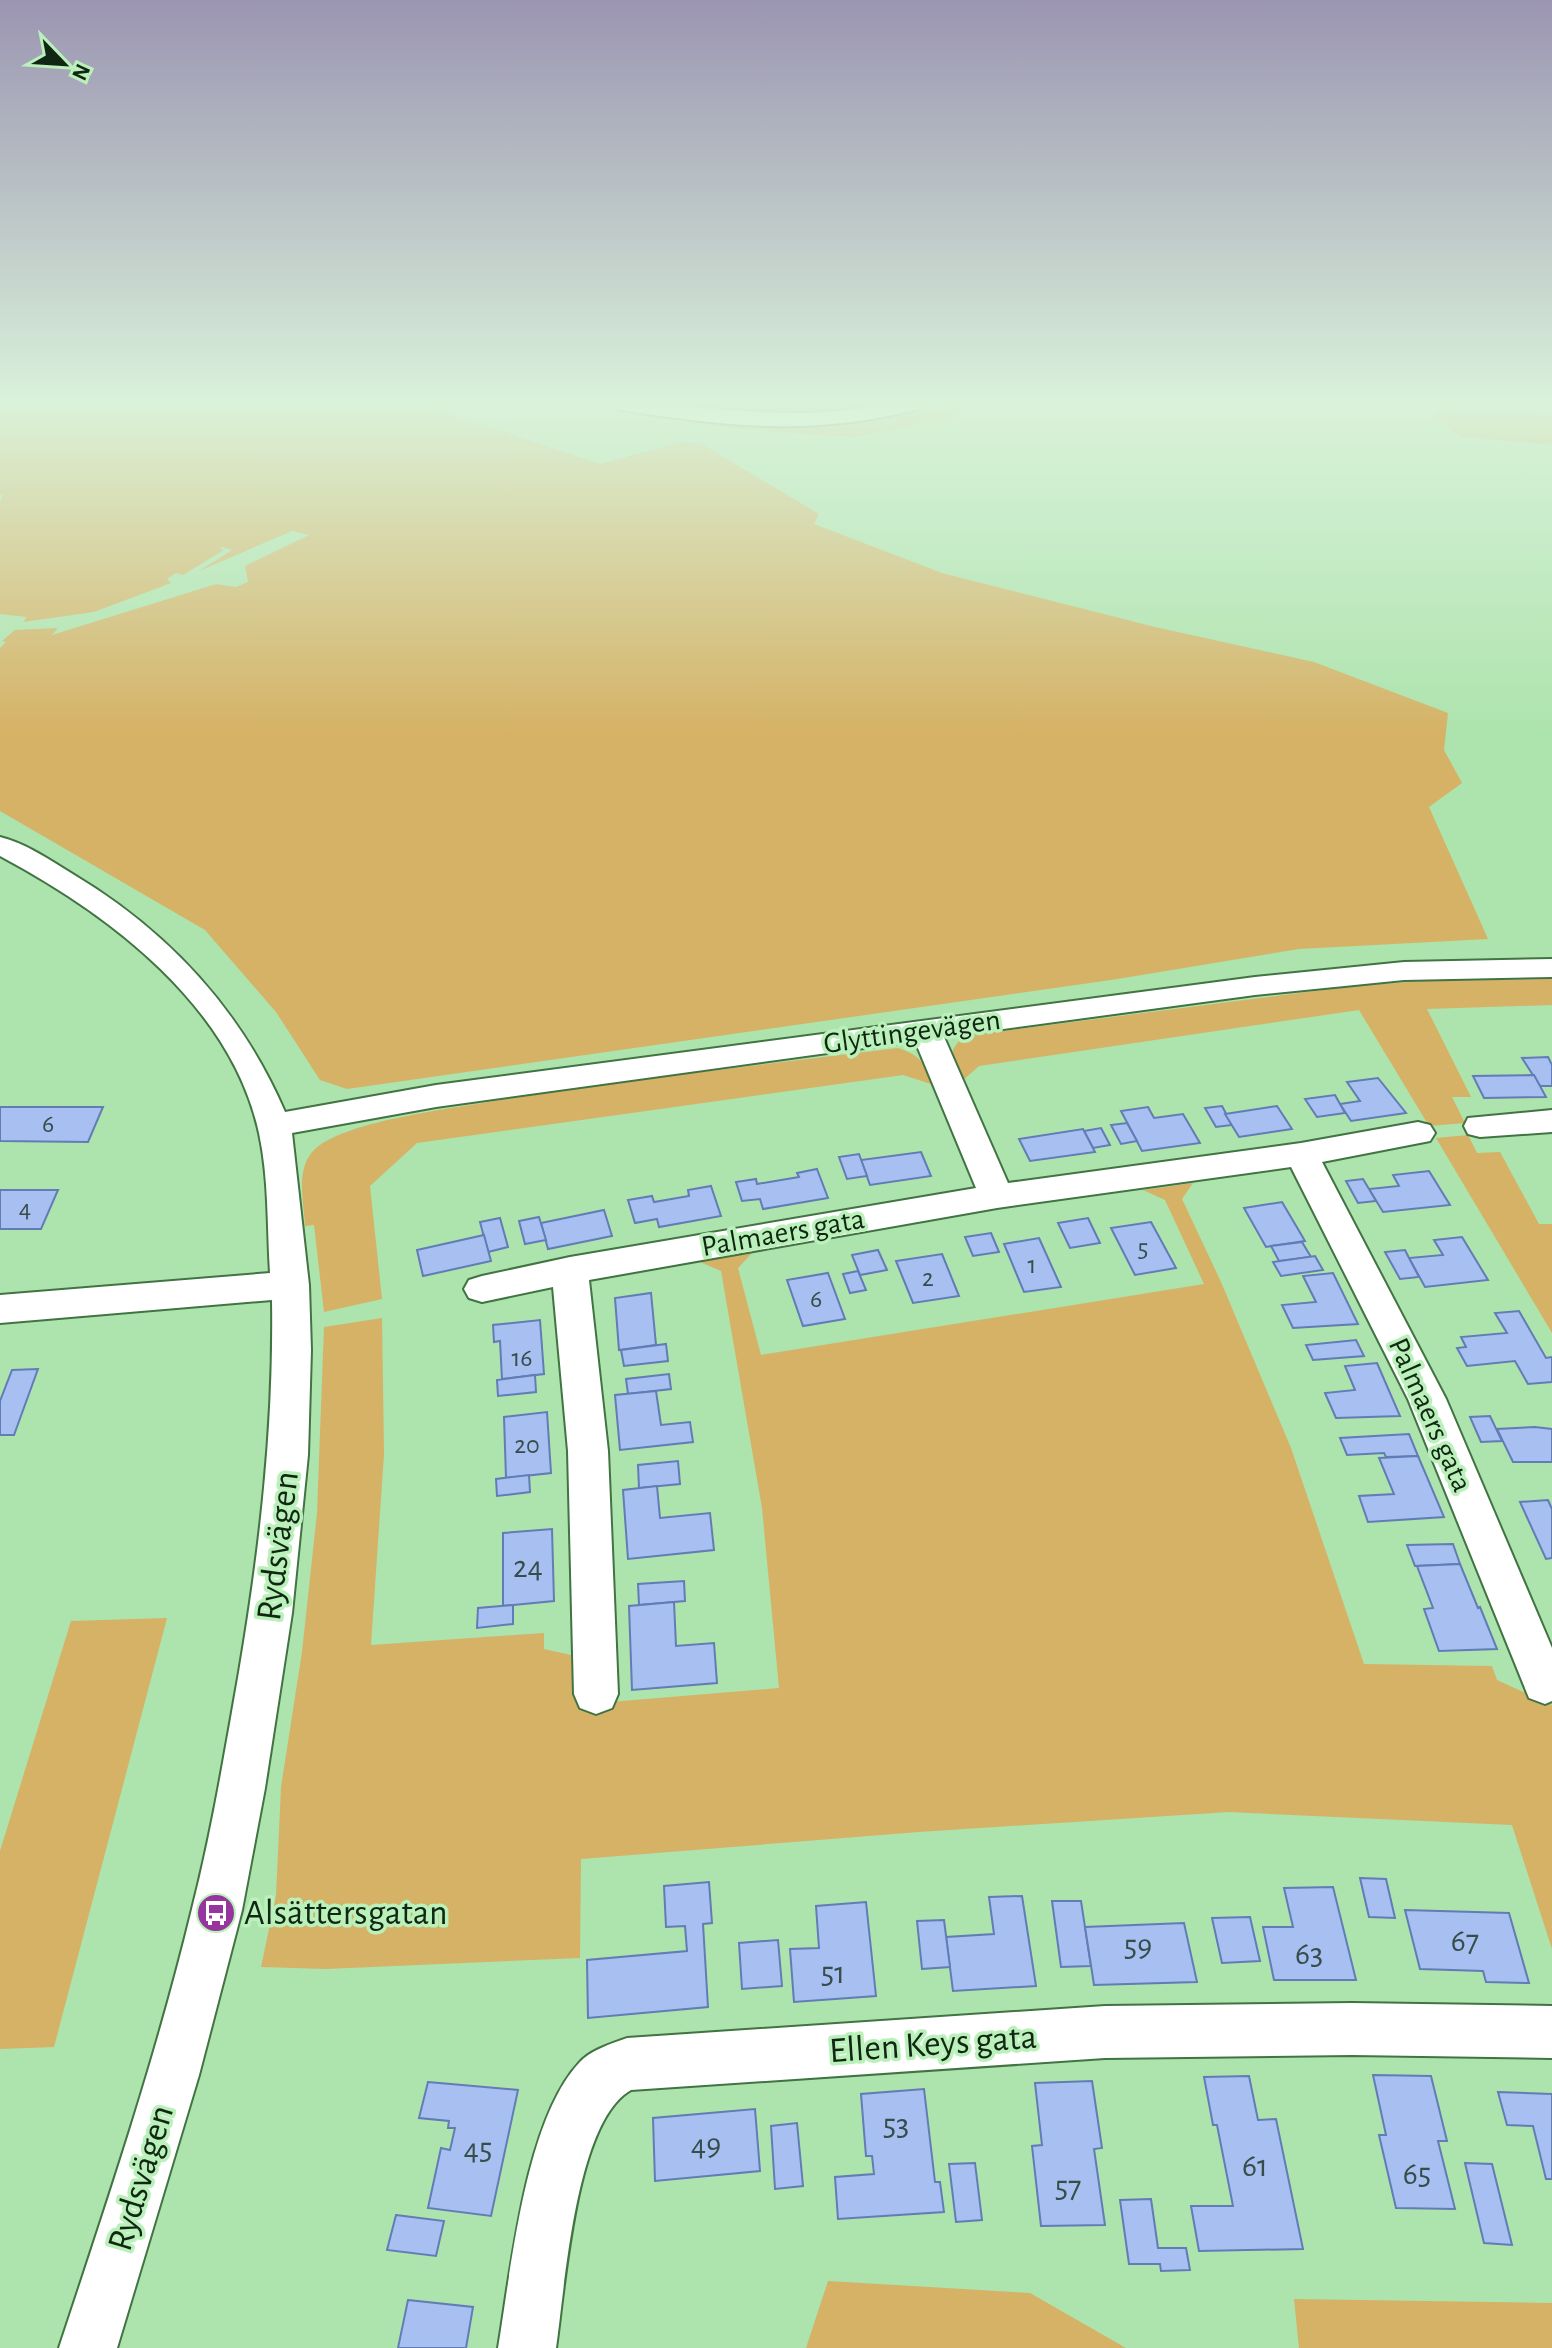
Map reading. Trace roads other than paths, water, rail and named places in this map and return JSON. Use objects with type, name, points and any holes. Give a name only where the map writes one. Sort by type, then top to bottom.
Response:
[{"type":"street","name":"Rydsvägen","points":[[0,845],[50,870],[103,904],[164,952],[201,993],[233,1037],[274,1125],[291,1285],[292,1410],[281,1550],[222,1889],[139,2191],[88,2348]]},
{"type":"street","name":"Glyttingevägen","points":[[274,1125],[436,1096],[1255,986],[1404,971],[1552,968]]},
{"type":"street","points":[[925,1029],[997,1196]]},
{"type":"street","points":[[1480,1126],[1552,1121]]},
{"type":"street","name":"Palmaers gata","points":[[482,1289],[570,1270],[997,1196],[1301,1154],[1418,1133]]},
{"type":"street","name":"Palmaers gata","points":[[1301,1154],[1427,1399],[1545,1684]]},
{"type":"street","points":[[570,1270],[588,1451],[596,1694]]},
{"type":"street","points":[[0,1309],[291,1285]]},
{"type":"street","name":"Ellen Keys gata","points":[[527,2348],[560,2154],[575,2116],[597,2081],[627,2064],[1105,2032],[1352,2029],[1552,2032]]},
{"type":"place","name":"Alsättersgatan","points":[[216,1913]]}]
